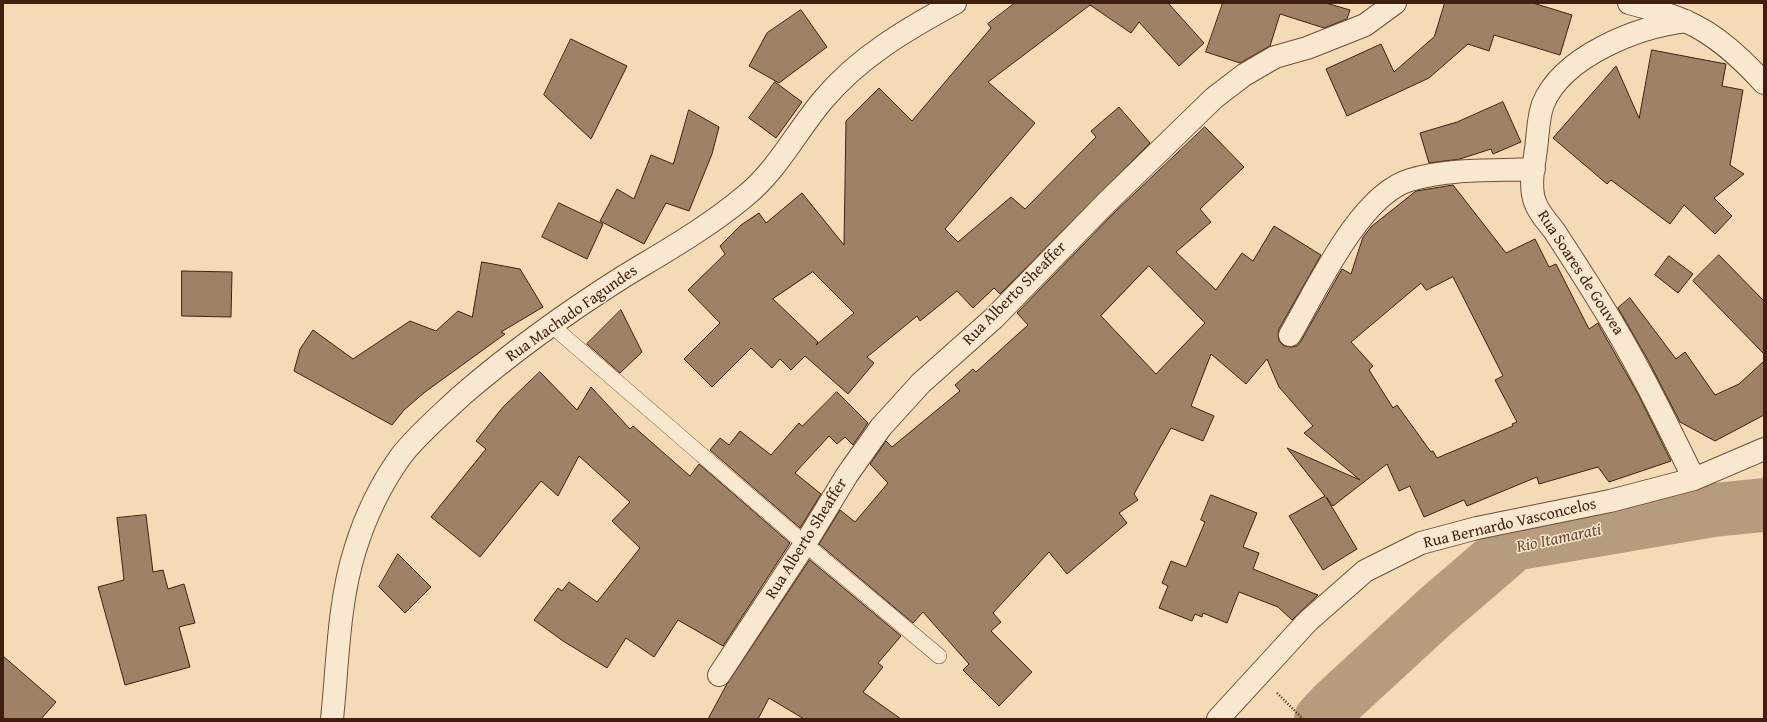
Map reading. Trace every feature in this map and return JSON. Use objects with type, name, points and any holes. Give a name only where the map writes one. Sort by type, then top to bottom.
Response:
[{"type":"street","name":"Rua Machado Fagundes","points":[[332,719],[345,589],[354,551],[369,510],[401,456],[436,419],[473,386],[551,325],[609,286],[719,218],[749,193],[776,165],[823,100],[855,68],[891,40],[956,3]]},
{"type":"street","name":"Rua Alberto Sheaffer","points":[[719,675],[805,544],[847,475],[880,427],[921,383],[994,318],[1106,203],[1214,98],[1244,75],[1275,57],[1307,48],[1365,25],[1396,3]]},
{"type":"street","points":[[1629,3],[1686,21],[1716,38],[1747,64],[1764,83]]},
{"type":"street","name":"Rua Soares de Gouvea","points":[[1686,21],[1663,24],[1613,41],[1576,62],[1563,74],[1552,87],[1542,105],[1532,185],[1534,202],[1599,301],[1638,364],[1694,479]]},
{"type":"street","points":[[1290,335],[1349,234],[1372,205],[1391,190],[1409,180],[1436,174],[1466,171],[1534,169]]},
{"type":"street","name":"Rua Bernardo Vasconcelos","points":[[1218,719],[1308,621],[1365,571],[1421,543],[1477,528],[1610,501],[1694,479],[1764,449]]},
{"type":"lane","points":[[551,325],[805,544],[939,656]]},
{"type":"path","points":[[1286,702],[1303,719]]},
{"type":"building","points":[[1015,3],[1168,3],[1204,43],[1179,66],[1139,22],[1131,33],[1090,5],[988,82],[1035,123],[945,229],[958,242],[1011,197],[1025,209],[1096,137],[1091,131],[1119,107],[1150,143],[1000,294],[994,288],[973,308],[957,291],[920,321],[917,316],[867,357],[874,363],[848,394],[805,356],[791,370],[780,359],[772,368],[751,348],[712,387],[684,359],[720,323],[688,290],[725,254],[720,246],[741,225],[759,213],[766,223],[802,193],[844,245],[846,121],[879,88],[912,121],[991,28],[988,24]],"holes":[[[813,272],[854,313],[816,345],[818,342],[773,299]]]},
{"type":"building","points":[[1223,3],[1326,3],[1350,10],[1347,19],[1324,28],[1280,14],[1270,46],[1240,63],[1206,52]]},
{"type":"building","points":[[1445,3],[1533,3],[1572,15],[1560,55],[1494,35],[1489,51],[1468,44],[1429,78],[1347,116],[1326,69],[1381,44],[1394,72],[1434,37]]},
{"type":"building","points":[[801,10],[827,47],[779,83],[749,66],[767,33]]},
{"type":"building","points":[[571,39],[627,66],[591,139],[544,95]]},
{"type":"building","points":[[1652,50],[1726,64],[1722,86],[1743,90],[1730,165],[1744,174],[1714,198],[1732,216],[1715,234],[1684,205],[1670,224],[1611,180],[1607,184],[1553,138],[1616,66],[1639,118]]},
{"type":"building","points":[[775,82],[802,102],[776,138],[749,118]]},
{"type":"building","points":[[1503,102],[1521,142],[1493,154],[1491,149],[1460,159],[1429,163],[1420,133],[1457,122]]},
{"type":"building","points":[[689,110],[719,127],[712,154],[689,211],[666,203],[644,244],[600,221],[617,189],[634,199],[651,155],[673,164]]},
{"type":"building","points":[[1205,127],[1244,167],[1200,209],[1211,222],[1176,252],[1216,290],[1242,253],[1253,261],[1274,226],[1321,255],[1279,329],[1279,341],[1284,346],[1291,347],[1297,346],[1301,341],[1342,269],[1351,274],[1363,237],[1372,226],[1416,191],[1453,185],[1506,253],[1535,239],[1549,267],[1556,264],[1589,329],[1598,323],[1638,394],[1671,461],[1609,482],[1598,467],[1539,484],[1537,477],[1467,506],[1464,500],[1424,517],[1410,486],[1399,491],[1387,464],[1333,506],[1326,497],[1357,549],[1323,570],[1289,516],[1325,496],[1287,448],[1360,480],[1304,433],[1313,426],[1279,387],[1267,359],[1246,384],[1211,354],[1191,406],[1214,416],[1203,441],[1171,428],[1134,494],[1138,500],[1119,513],[1127,523],[1067,574],[1049,552],[993,613],[1001,622],[991,631],[1032,672],[999,706],[963,670],[969,664],[923,612],[913,623],[819,544],[840,510],[855,522],[888,483],[870,464],[886,441],[892,447],[960,391],[955,385],[973,369],[976,372],[1028,325],[1017,313],[1115,212]],"holes":[[[1149,266],[1205,323],[1156,374],[1101,316]],[[1453,277],[1503,376],[1495,380],[1517,422],[1512,424],[1513,426],[1437,458],[1397,405],[1393,408],[1369,370],[1373,366],[1351,342],[1421,283],[1426,290]]]},
{"type":"building","points":[[559,203],[603,224],[587,259],[542,237]]},
{"type":"building","points":[[1719,255],[1764,301],[1764,354],[1693,281]]},
{"type":"building","points":[[1669,256],[1693,274],[1678,293],[1655,275]]},
{"type":"building","points":[[482,262],[520,269],[543,307],[501,332],[505,334],[425,392],[404,410],[392,425],[294,371],[300,349],[313,330],[353,359],[410,321],[436,331],[458,311],[472,317]]},
{"type":"building","points":[[182,271],[232,272],[231,317],[182,316]]},
{"type":"building","points":[[1630,298],[1676,359],[1685,352],[1715,395],[1739,384],[1764,361],[1764,415],[1715,441],[1680,422],[1648,360],[1618,308]]},
{"type":"building","points":[[621,310],[642,352],[620,373],[587,344]]},
{"type":"building","points":[[540,372],[577,410],[591,387],[630,429],[633,426],[690,476],[699,464],[790,543],[723,646],[678,620],[654,657],[626,638],[607,668],[563,641],[534,620],[558,588],[562,591],[569,582],[597,602],[640,548],[612,521],[630,502],[579,456],[558,496],[541,481],[480,557],[431,517],[486,449],[476,441],[503,407]]},
{"type":"building","points":[[837,392],[868,423],[853,445],[845,437],[837,444],[829,436],[795,473],[821,494],[800,528],[710,450],[720,438],[729,445],[740,431],[771,455],[799,423],[802,426]]},
{"type":"building","points":[[1211,495],[1257,513],[1243,547],[1259,553],[1253,569],[1318,595],[1292,620],[1278,607],[1239,592],[1227,623],[1203,613],[1202,617],[1195,614],[1192,621],[1159,608],[1168,586],[1162,583],[1171,561],[1186,567],[1205,522],[1201,520]]},
{"type":"building","points":[[146,515],[153,572],[163,570],[168,589],[184,584],[195,623],[179,627],[190,667],[125,685],[98,587],[124,580],[117,518]]},
{"type":"building","points":[[398,554],[431,587],[405,613],[379,587]]},
{"type":"building","points":[[810,560],[901,636],[878,663],[883,667],[863,692],[901,719],[804,719],[769,698],[758,719],[708,719],[727,684]]},
{"type":"building","points":[[3,656],[56,702],[41,719],[3,719]]},
{"type":"waterway","name":"Rio Itamarati","points":[[1321,719],[1335,704],[1436,611],[1514,544],[1714,510],[1764,505]]}]
